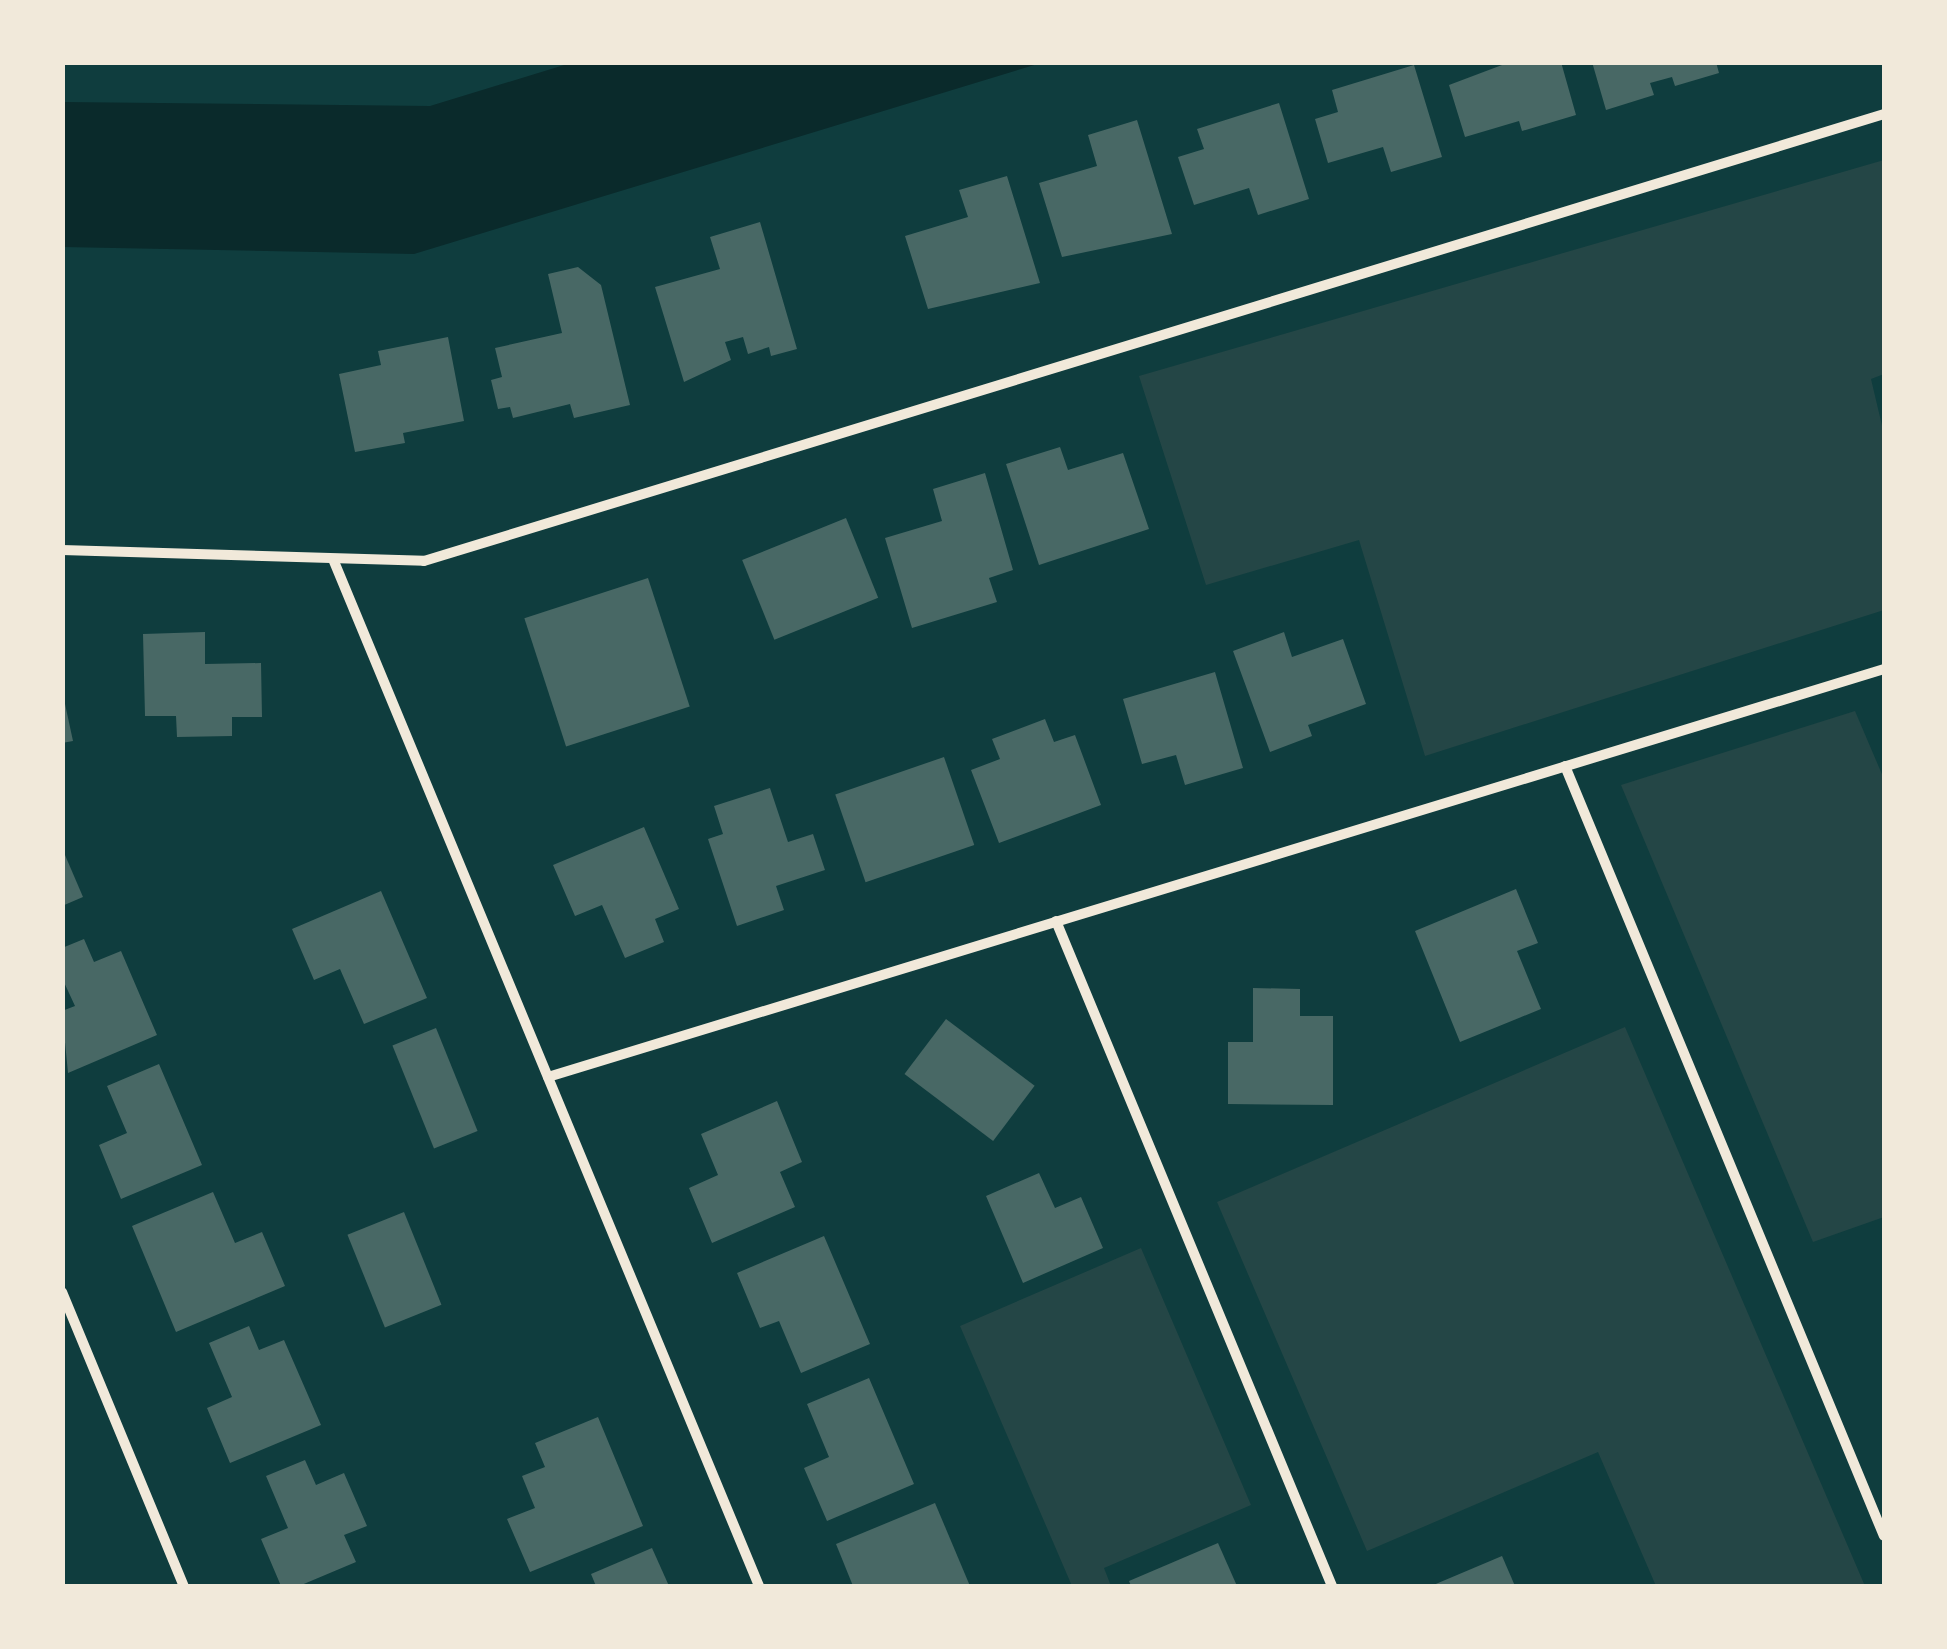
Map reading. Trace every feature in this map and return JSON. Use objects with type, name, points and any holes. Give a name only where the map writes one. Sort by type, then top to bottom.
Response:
[{"type":"street","points":[[62,550],[424,561],[1884,114]]},
{"type":"street","points":[[333,558],[759,1586]]},
{"type":"street","points":[[548,1077],[1884,669]]},
{"type":"street","points":[[1565,766],[1884,1536]]},
{"type":"street","points":[[1056,922],[1332,1586]]},
{"type":"street","points":[[62,1292],[184,1586]]},
{"type":"shaded area","points":[[574,62],[1041,63],[414,254],[63,247],[63,102],[430,106]]},
{"type":"shaded area","points":[[1884,160],[1884,374],[1871,379],[1884,434],[1884,610],[1425,756],[1359,540],[1206,585],[1139,376]]},
{"type":"shaded area","points":[[1855,711],[1884,779],[1884,1217],[1813,1242],[1621,785]]},
{"type":"shaded area","points":[[1625,1027],[1865,1586],[1656,1586],[1598,1452],[1367,1551],[1217,1202]]},
{"type":"shaded area","points":[[1141,1248],[1251,1505],[1104,1568],[1111,1586],[1072,1586],[960,1326]]},
{"type":"building","points":[[1510,62],[1561,62],[1576,115],[1522,131],[1519,121],[1465,137],[1449,85]]},
{"type":"building","points":[[1592,62],[1716,62],[1719,73],[1675,86],[1672,77],[1650,83],[1654,95],[1606,110]]},
{"type":"building","points":[[1414,65],[1442,157],[1391,172],[1383,147],[1328,163],[1315,119],[1338,112],[1332,90]]},
{"type":"building","points":[[1279,103],[1309,199],[1258,215],[1249,188],[1194,205],[1178,157],[1204,149],[1197,129]]},
{"type":"building","points":[[1137,120],[1172,234],[1062,257],[1039,183],[1097,166],[1088,135]]},
{"type":"building","points":[[1007,176],[1040,283],[928,309],[905,236],[968,217],[959,190]]},
{"type":"building","points":[[760,222],[797,349],[771,356],[769,347],[748,354],[743,337],[725,342],[731,360],[684,382],[655,287],[720,269],[710,237]]},
{"type":"building","points":[[578,267],[601,285],[630,405],[574,418],[570,404],[513,418],[510,407],[498,409],[491,380],[502,377],[495,348],[562,333],[548,274]]},
{"type":"building","points":[[448,337],[464,421],[403,433],[405,443],[355,452],[339,374],[381,365],[378,351]]},
{"type":"building","points":[[1060,447],[1068,470],[1123,453],[1149,529],[1039,565],[1006,464]]},
{"type":"building","points":[[985,473],[1013,570],[989,578],[997,602],[912,628],[885,538],[942,521],[933,489]]},
{"type":"building","points":[[846,518],[878,598],[774,640],[742,560]]},
{"type":"building","points":[[648,578],[690,706],[566,747],[524,618]]},
{"type":"building","points":[[205,632],[205,664],[261,663],[262,717],[232,717],[232,736],[177,737],[176,716],[145,716],[143,634]]},
{"type":"building","points":[[1284,632],[1292,657],[1343,639],[1366,704],[1308,725],[1312,736],[1270,752],[1233,651]]},
{"type":"building","points":[[1215,672],[1243,768],[1185,785],[1176,755],[1142,764],[1123,699]]},
{"type":"building","points":[[62,690],[73,741],[62,743]]},
{"type":"building","points":[[1045,719],[1054,742],[1075,735],[1101,805],[999,843],[971,770],[1000,759],[992,739]]},
{"type":"building","points":[[944,757],[974,845],[866,882],[835,794]]},
{"type":"building","points":[[770,788],[788,842],[813,834],[825,870],[776,886],[784,910],[737,926],[708,839],[723,834],[714,806]]},
{"type":"building","points":[[644,827],[679,909],[655,919],[664,942],[625,958],[602,905],[575,916],[553,865]]},
{"type":"building","points":[[62,848],[83,897],[62,906]]},
{"type":"building","points":[[1516,889],[1538,943],[1517,951],[1541,1009],[1460,1042],[1415,931]]},
{"type":"building","points":[[381,891],[427,998],[364,1024],[340,969],[314,980],[292,929]]},
{"type":"building","points":[[84,939],[94,962],[121,951],[157,1035],[68,1073],[62,1011],[75,1006],[62,978],[62,948]]},
{"type":"building","points":[[1253,988],[1300,989],[1300,1016],[1333,1016],[1333,1105],[1228,1104],[1228,1042],[1253,1042]]},
{"type":"building","points":[[946,1019],[1035,1086],[993,1141],[904,1074]]},
{"type":"building","points":[[436,1028],[478,1131],[434,1149],[392,1046]]},
{"type":"building","points":[[159,1064],[202,1165],[121,1199],[99,1145],[127,1133],[107,1086]]},
{"type":"building","points":[[777,1101],[802,1162],[780,1172],[795,1207],[712,1243],[689,1188],[718,1175],[701,1134]]},
{"type":"building","points":[[1039,1173],[1055,1208],[1081,1197],[1103,1248],[1023,1283],[986,1196]]},
{"type":"building","points":[[213,1192],[235,1243],[262,1232],[285,1286],[176,1332],[132,1226]]},
{"type":"building","points":[[404,1212],[441,1305],[385,1328],[347,1235]]},
{"type":"building","points":[[824,1236],[870,1344],[801,1373],[779,1321],[760,1328],[737,1273]]},
{"type":"building","points":[[249,1326],[259,1350],[284,1340],[321,1425],[230,1463],[207,1408],[232,1397],[209,1343]]},
{"type":"building","points":[[869,1378],[914,1484],[827,1521],[804,1468],[829,1457],[807,1404]]},
{"type":"building","points":[[598,1417],[643,1526],[530,1572],[507,1519],[535,1508],[522,1476],[545,1467],[535,1443]]},
{"type":"building","points":[[305,1460],[316,1485],[344,1473],[367,1526],[344,1535],[356,1562],[299,1586],[281,1586],[261,1539],[288,1528],[266,1476]]},
{"type":"building","points":[[935,1503],[970,1586],[853,1586],[836,1544]]},
{"type":"building","points":[[1218,1543],[1237,1586],[1131,1586],[1129,1581]]},
{"type":"building","points":[[652,1548],[669,1586],[596,1586],[591,1574]]},
{"type":"building","points":[[1502,1556],[1515,1586],[1431,1586]]}]
